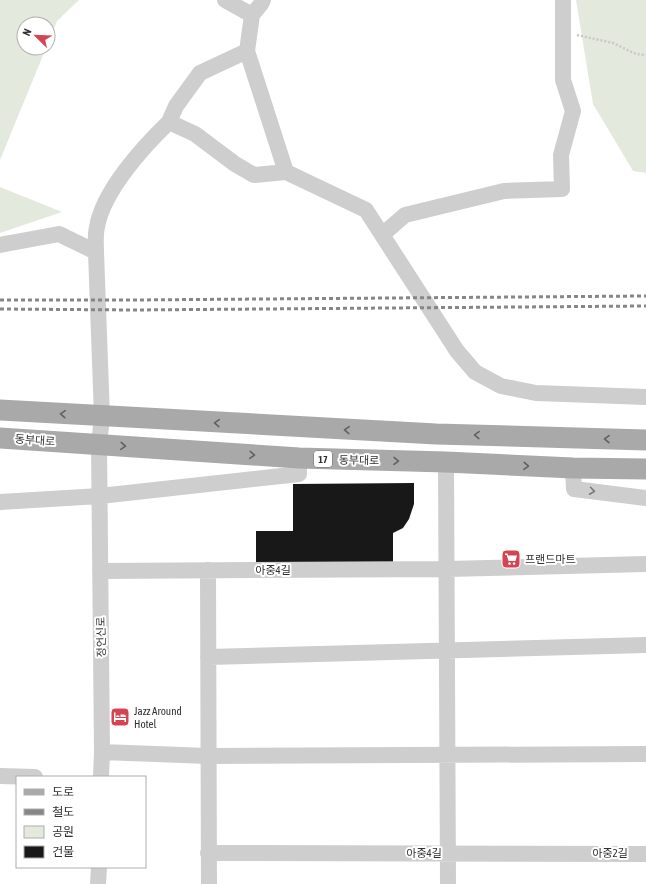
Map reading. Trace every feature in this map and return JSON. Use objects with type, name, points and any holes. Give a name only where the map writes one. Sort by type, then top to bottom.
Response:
[{"type":"main road","points":[[0,410],[102,417],[436,434],[646,440]]},
{"type":"main road","name":"동부대로","points":[[0,438],[299,458],[446,462],[573,468],[646,469]]},
{"type":"street","points":[[225,0],[252,15]]},
{"type":"street","points":[[263,0],[252,15],[247,51],[286,172]]},
{"type":"street","points":[[382,235],[405,215],[504,191],[562,189],[561,155],[573,111],[563,80],[563,0]]},
{"type":"street","name":"정언신로","points":[[101,776],[99,444],[102,417],[96,252],[97,228],[102,211],[113,188],[148,143],[169,122],[176,106],[200,73],[247,51]]},
{"type":"street","points":[[169,122],[195,134],[235,164],[254,175],[286,172],[366,210],[457,351],[475,372],[501,386],[536,393],[646,397]]},
{"type":"street","points":[[0,245],[59,234],[96,252]]},
{"type":"street","points":[[0,502],[100,496],[299,474],[299,458]]},
{"type":"street","name":"아중4길","points":[[446,462],[448,884]]},
{"type":"street","points":[[573,468],[574,489],[646,498]]},
{"type":"street","name":"아중4길","points":[[100,571],[447,569],[646,564]]},
{"type":"street","points":[[208,570],[209,884]]},
{"type":"street","points":[[208,657],[646,645]]},
{"type":"street","points":[[102,752],[208,756],[646,754]]},
{"type":"street","points":[[0,776],[16,776]]},
{"type":"street","name":"아중4길","points":[[208,853],[574,853]]},
{"type":"street","name":"아중2길","points":[[574,853],[646,854]]},
{"type":"street","points":[[98,884],[99,868]]},
{"type":"path","points":[[563,31],[613,43],[636,54],[646,55]]},
{"type":"green space","points":[[0,0],[79,0],[56,24],[56,16],[16,16],[16,56],[43,56],[0,160]]},
{"type":"green space","points":[[576,0],[646,0],[646,173],[633,171],[593,104]]},
{"type":"green space","points":[[0,187],[62,212],[0,233]]},
{"type":"building","points":[[414,483],[414,504],[409,519],[403,528],[393,533],[393,562],[256,562],[256,531],[293,531],[293,484]]},
{"type":"railway","points":[[0,300],[646,296]]},
{"type":"railway","points":[[0,309],[133,310],[646,306]]},
{"type":"place","name":"프랜드마트","points":[[511,559]]},
{"type":"place","name":"Jazz Around Hotel","points":[[120,717]]}]
